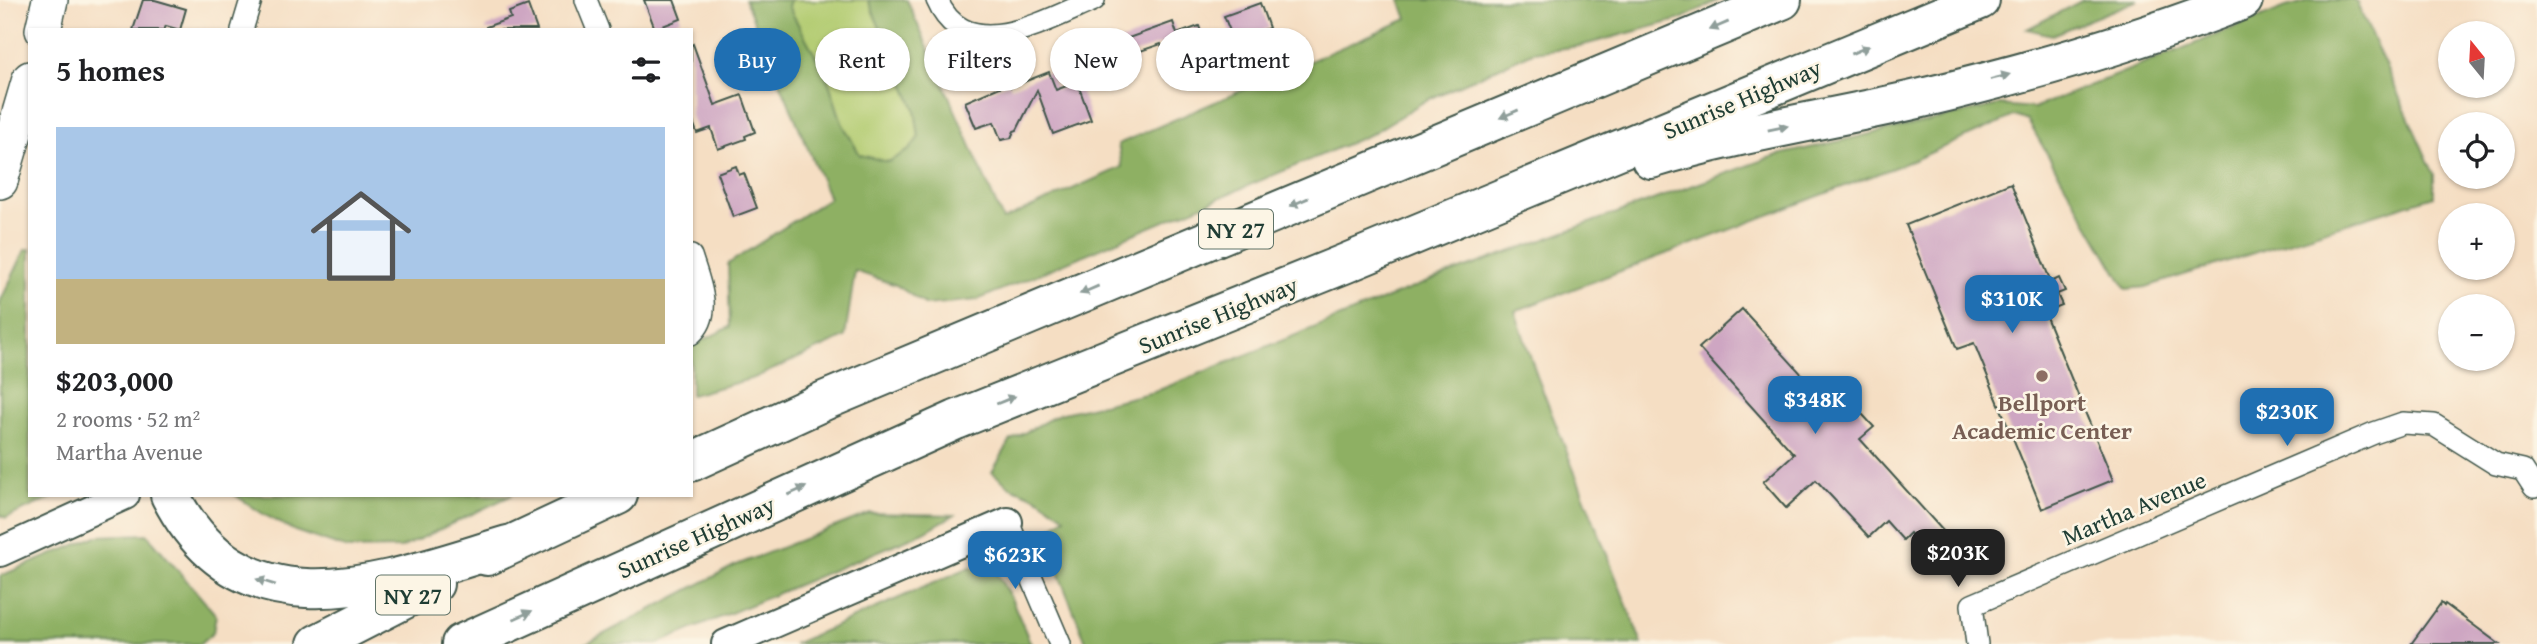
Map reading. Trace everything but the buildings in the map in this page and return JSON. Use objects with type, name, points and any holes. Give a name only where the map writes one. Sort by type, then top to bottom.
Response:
[{"type":"highway","name":"NY 27","points":[[693,461],[839,395],[1782,0]]},
{"type":"highway","name":"Sunrise Highway","points":[[461,644],[956,420],[1344,264],[1980,0]]},
{"type":"highway","points":[[1344,264],[1664,155],[1922,97],[2047,65],[2166,29],[2244,0]]},
{"type":"highway","points":[[171,497],[191,530],[216,556],[250,577],[289,588],[333,589],[362,585],[508,545]]},
{"type":"highway","name":"NY 27","points":[[317,644],[508,545],[614,497]]},
{"type":"main road","points":[[43,28],[50,0]]},
{"type":"main road","points":[[0,181],[28,86]]},
{"type":"street","points":[[243,28],[251,0]]},
{"type":"street","points":[[586,0],[597,28]]},
{"type":"street","points":[[937,0],[944,16],[968,31],[987,37],[1014,32],[1094,0]]},
{"type":"street","points":[[693,264],[703,301],[702,320],[693,333]]},
{"type":"street","name":"Martha Avenue","points":[[1977,644],[1972,605],[2403,423],[2434,425],[2496,464],[2523,470],[2534,487],[2537,486]]},
{"type":"street","points":[[0,552],[121,497]]},
{"type":"street","points":[[726,644],[1008,522],[1060,644]]},
{"type":"green space","points":[[745,0],[790,0],[788,6],[800,28],[757,28]]},
{"type":"green space","points":[[790,0],[868,0],[880,28],[815,28],[815,55],[788,6]]},
{"type":"green space","points":[[868,0],[907,0],[924,39],[924,91],[947,91],[1003,220],[1122,167],[1118,144],[1241,91],[1314,91],[1314,59],[1407,19],[1400,0],[1719,0],[1681,19],[1580,46],[1533,52],[1425,101],[1371,134],[977,300],[926,305],[896,285],[855,271],[845,337],[754,378],[693,394],[693,345],[730,327],[728,264],[829,198],[784,91],[801,91],[801,30],[815,55],[815,91],[832,91],[842,123],[860,155],[888,162],[909,150],[919,137],[915,109],[907,91],[910,91],[910,28],[880,28]]},
{"type":"green space","points":[[2083,0],[2138,0],[2052,35],[2027,29]]},
{"type":"green space","points":[[2312,0],[2352,0],[2357,3],[2434,174],[2434,196],[2146,287],[2126,289],[2028,121],[2014,116],[1914,160],[1515,311],[1537,376],[1642,644],[1087,644],[1043,535],[1065,517],[1036,497],[1010,487],[992,472],[1011,440],[1059,414],[1154,392],[1435,279],[1774,156],[1998,105],[2034,108],[2286,7]]},
{"type":"green space","points":[[832,91],[907,91],[915,109],[919,137],[909,150],[888,162],[860,155],[842,123]]},
{"type":"green space","points":[[28,249],[28,497],[53,497],[6,518],[0,515],[0,302],[25,250]]},
{"type":"green space","points":[[238,497],[508,497],[401,548],[348,549],[295,531]]},
{"type":"green space","points":[[870,513],[954,515],[924,532],[657,644],[585,644],[734,566]]},
{"type":"green space","points":[[147,534],[216,615],[213,633],[200,644],[0,644],[0,576],[97,536]]},
{"type":"green space","points":[[970,567],[993,567],[1011,598],[1031,644],[794,644]]},
{"type":"place","name":"Bellport Academic Center","points":[[2042,376]]}]
